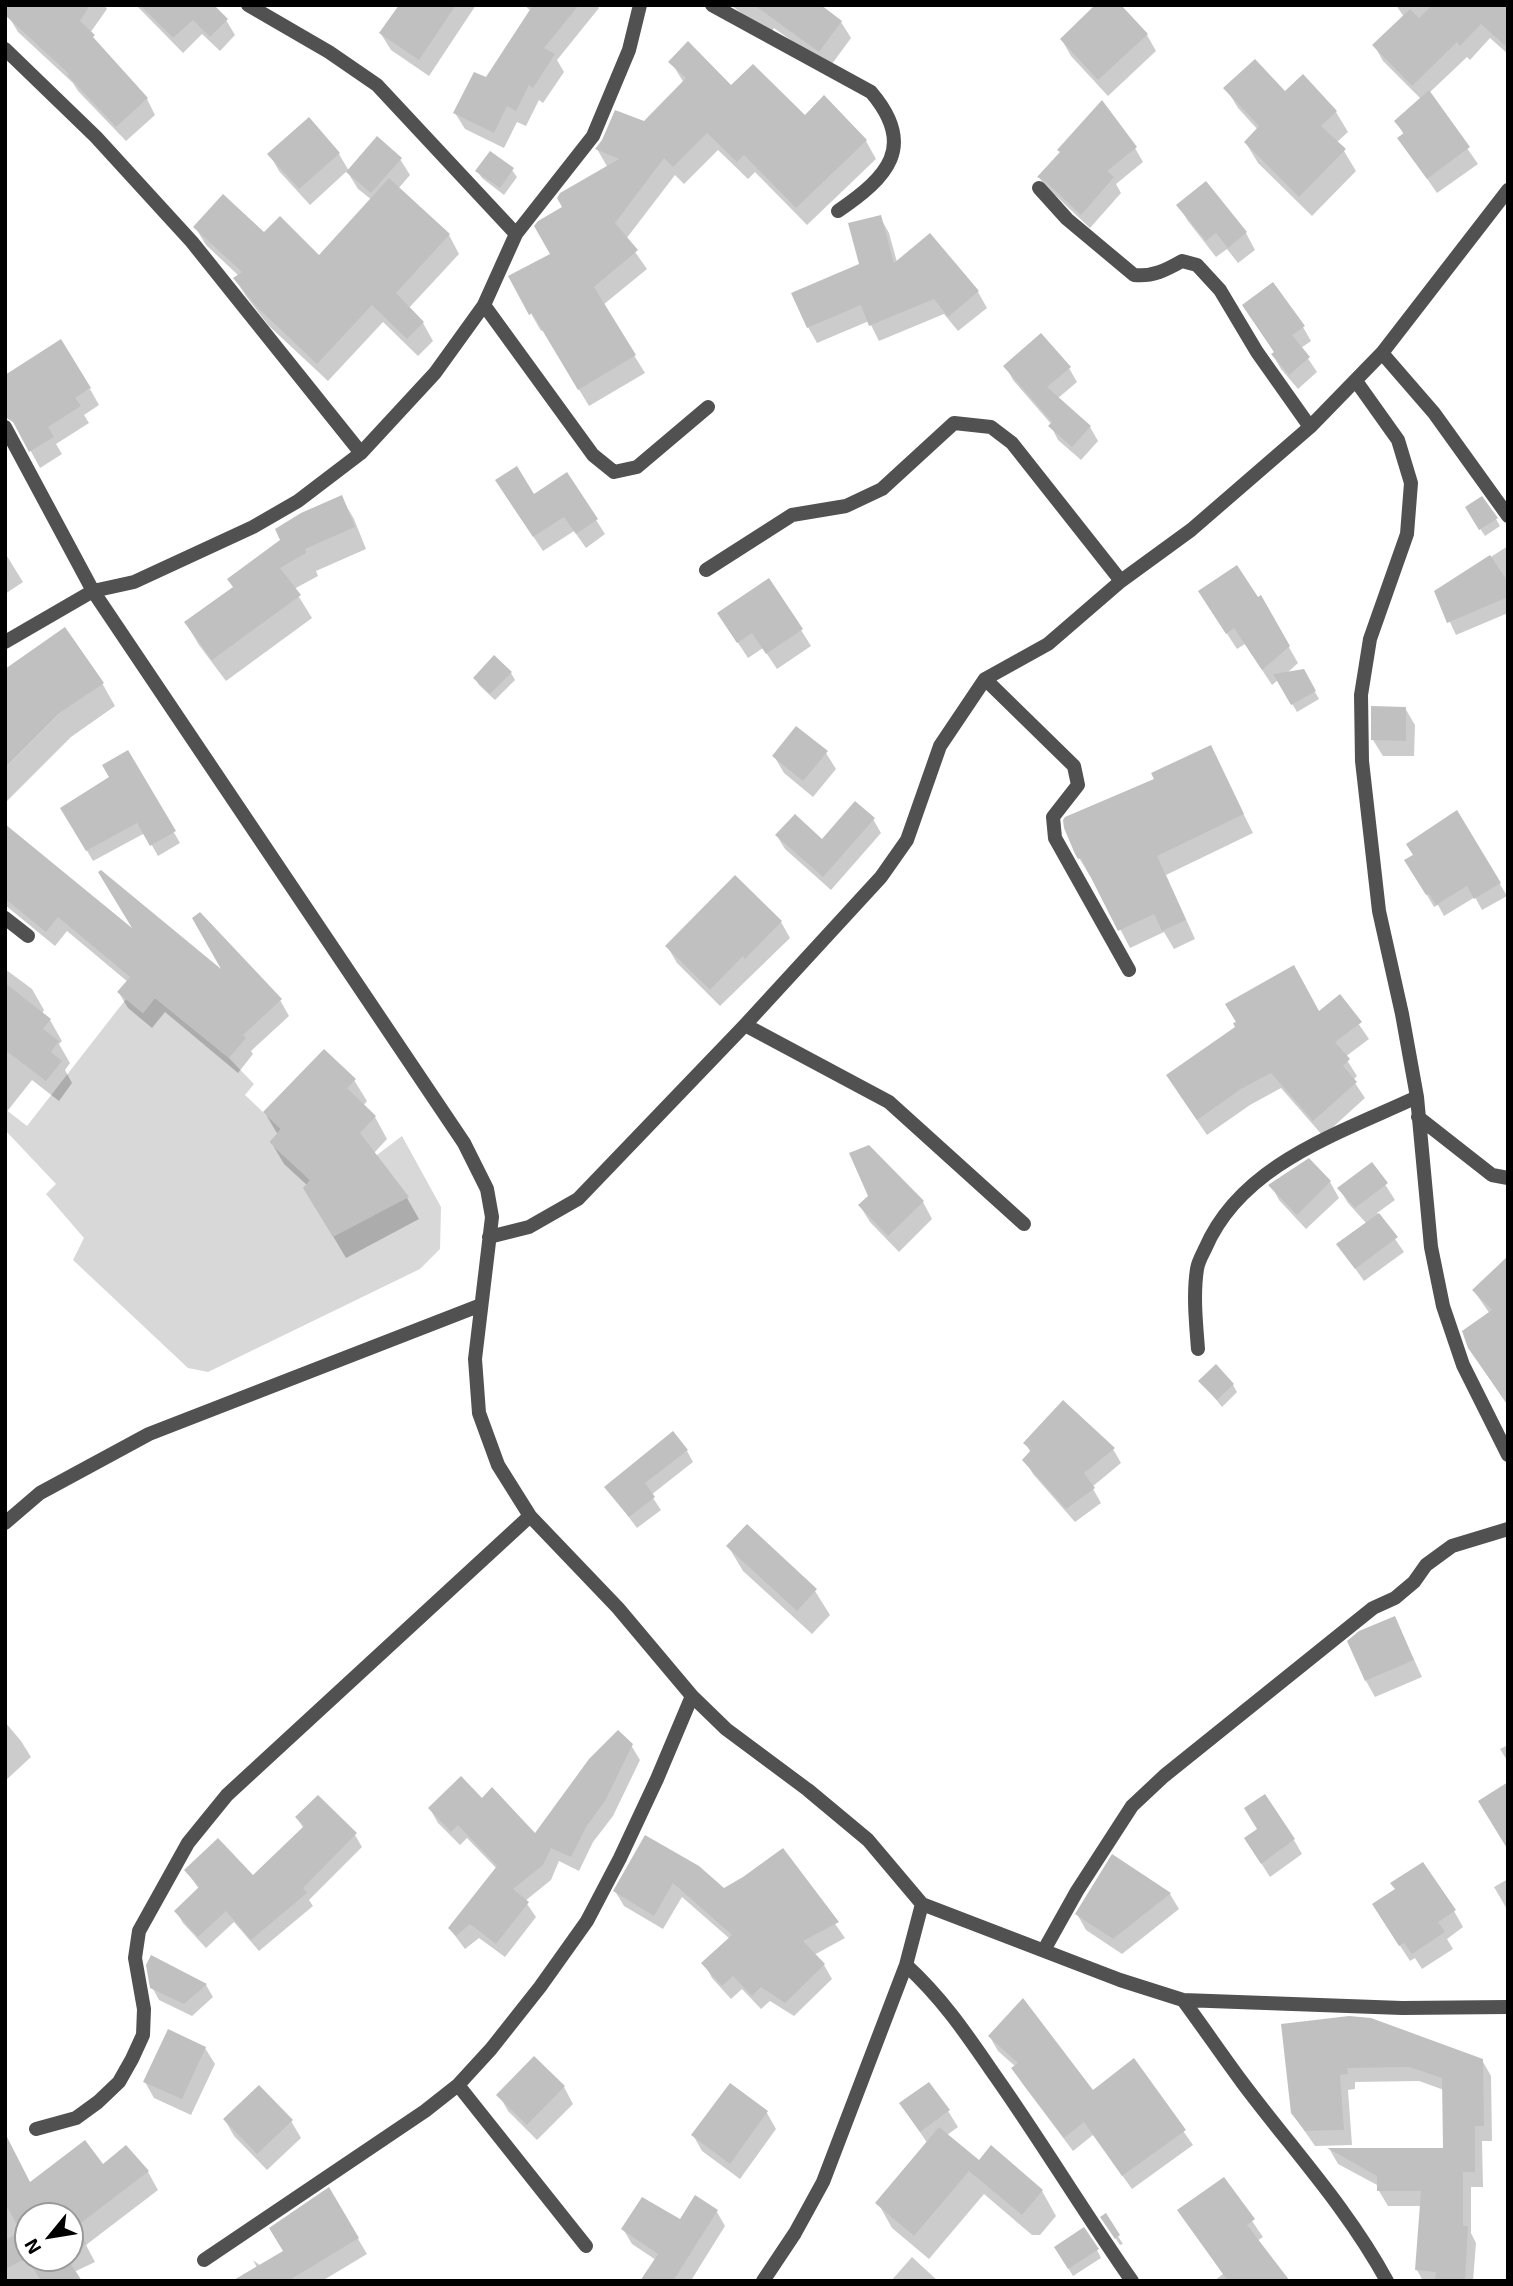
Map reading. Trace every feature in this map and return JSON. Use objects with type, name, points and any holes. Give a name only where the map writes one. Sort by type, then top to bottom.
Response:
[{"type":"street","points":[[248,5],[329,52],[377,85],[516,234]]},
{"type":"street","points":[[5,642],[93,591],[134,582],[253,527],[299,501],[361,453],[435,373],[484,305],[516,234],[593,136],[629,50],[640,5]]},
{"type":"street","points":[[712,5],[872,92],[887,110],[894,126],[896,145],[883,173],[838,211]]},
{"type":"street","points":[[5,49],[96,137],[192,242],[361,453]]},
{"type":"street","points":[[1039,188],[1067,219],[1134,275],[1159,274],[1182,261],[1197,265],[1220,290],[1257,352],[1310,428]]},
{"type":"street","points":[[489,1237],[529,1227],[578,1199],[745,1025],[881,877],[907,840],[940,746],[985,679],[1048,644],[1121,581],[1191,530],[1310,428],[1382,353],[1508,190]]},
{"type":"street","points":[[484,305],[593,455],[614,472],[637,467],[708,407]]},
{"type":"street","points":[[1382,353],[1434,413],[1508,516]]},
{"type":"street","points":[[1356,381],[1398,440],[1411,483],[1407,534],[1370,639],[1361,695],[1362,761],[1379,911],[1417,1097],[1431,1247],[1443,1306],[1464,1365],[1508,1455]]},
{"type":"street","points":[[706,570],[792,515],[846,506],[882,489],[954,423],[991,427],[1012,443],[1121,581]]},
{"type":"street","points":[[5,426],[93,591],[464,1143],[487,1189],[492,1217],[475,1359],[479,1413],[498,1465],[530,1516],[618,1608],[692,1696],[726,1729],[808,1790],[868,1840],[922,1904],[1121,1980],[1183,2000],[1402,2008],[1508,2007]]},
{"type":"street","points":[[985,679],[1074,766],[1078,785],[1053,817],[1055,838],[1129,971]]},
{"type":"street","points":[[5,918],[28,936]]},
{"type":"street","points":[[745,1025],[888,1102],[1024,1224]]},
{"type":"street","points":[[1198,1349],[1195,1308],[1197,1267],[1213,1230],[1239,1198],[1269,1171],[1292,1156],[1417,1097]]},
{"type":"street","points":[[1418,1117],[1493,1175],[1508,1178]]},
{"type":"street","points":[[5,1523],[40,1493],[149,1434],[481,1305]]},
{"type":"street","points":[[36,2129],[76,2118],[98,2102],[119,2082],[132,2059],[143,2035],[144,2009],[135,1958],[139,1931],[188,1843],[227,1795],[530,1516]]},
{"type":"street","points":[[1044,1950],[1077,1891],[1132,1806],[1164,1776],[1373,1608],[1395,1598],[1414,1582],[1426,1565],[1452,1546],[1508,1529]]},
{"type":"street","points":[[204,2260],[425,2111],[458,2085],[491,2049],[532,1998],[587,1921],[657,1779],[692,1696]]},
{"type":"street","points":[[763,2281],[795,2233],[823,2182],[906,1965],[922,1904]]},
{"type":"street","points":[[906,1965],[946,2005],[1030,2125],[1132,2281]]},
{"type":"street","points":[[1183,2000],[1242,2083],[1321,2179],[1368,2246],[1387,2281]]},
{"type":"street","points":[[458,2085],[586,2246]]},
{"type":"shaded area","points":[[155,998],[229,1058],[254,1084],[245,1095],[281,1129],[269,1142],[310,1180],[315,1195],[402,1136],[441,1207],[440,1249],[420,1269],[208,1372],[188,1368],[73,1260],[84,1238],[46,1194],[56,1184],[5,1130],[5,1109],[27,1126],[126,999],[143,1013]]},
{"type":"building","points":[[5,5],[90,5],[80,21],[148,98],[116,127],[67,75],[69,74],[5,15]]},
{"type":"building","points":[[140,5],[214,5],[228,19],[210,37],[193,20],[173,38]]},
{"type":"building","points":[[399,5],[456,5],[419,60],[379,33]]},
{"type":"building","points":[[533,5],[579,5],[544,48],[555,54],[533,88],[529,85],[516,111],[507,106],[494,133],[453,113],[474,72],[486,77]]},
{"type":"building","points":[[754,5],[821,5],[842,21],[819,52]]},
{"type":"building","points":[[1095,5],[1121,5],[1148,34],[1098,80],[1060,39]]},
{"type":"building","points":[[1432,5],[1508,5],[1508,48],[1481,24],[1460,46],[1457,42],[1412,86],[1372,45],[1410,9],[1419,18]]},
{"type":"building","points":[[688,41],[731,85],[753,64],[805,115],[824,95],[867,140],[796,208],[744,155],[737,162],[707,133],[673,167],[664,158],[615,223],[638,250],[594,287],[636,355],[578,390],[532,313],[529,315],[508,276],[550,254],[534,226],[562,207],[557,198],[560,193],[619,159],[595,149],[602,140],[615,110],[644,121],[686,78],[668,62]]},
{"type":"building","points":[[1255,59],[1285,91],[1303,74],[1337,111],[1321,126],[1346,149],[1299,197],[1244,142],[1259,126],[1223,88]]},
{"type":"building","points":[[1429,90],[1470,147],[1427,179],[1397,138],[1404,133],[1394,121]]},
{"type":"building","points":[[1102,100],[1137,147],[1107,171],[1114,177],[1081,215],[1037,177],[1060,152],[1057,150]]},
{"type":"building","points":[[309,117],[340,153],[299,189],[267,154]]},
{"type":"building","points":[[377,136],[402,158],[371,193],[346,172]]},
{"type":"building","points":[[490,151],[514,168],[500,188],[475,171]]},
{"type":"building","points":[[389,178],[450,234],[396,293],[424,322],[407,339],[372,305],[317,364],[257,307],[233,278],[242,272],[193,227],[223,194],[264,232],[280,216],[319,255]]},
{"type":"building","points":[[1206,181],[1247,232],[1228,248],[1216,233],[1206,241],[1176,205]]},
{"type":"building","points":[[881,215],[894,263],[930,233],[979,291],[948,317],[934,299],[869,326],[861,305],[807,328],[791,293],[859,264],[848,223]]},
{"type":"building","points":[[1273,282],[1305,326],[1292,335],[1310,357],[1289,375],[1271,354],[1274,352],[1242,305]]},
{"type":"building","points":[[1041,333],[1071,367],[1047,387],[1091,426],[1072,447],[1048,426],[1052,422],[1003,366]]},
{"type":"building","points":[[61,339],[91,388],[75,398],[81,406],[48,427],[54,437],[29,452],[13,422],[5,417],[5,375]]},
{"type":"building","points":[[517,466],[534,494],[567,472],[598,519],[576,534],[564,517],[533,537],[495,480]]},
{"type":"building","points":[[342,495],[355,527],[305,549],[306,553],[280,568],[301,595],[212,660],[184,622],[233,587],[227,579],[280,540],[275,529],[301,513]]},
{"type":"building","points":[[1482,496],[1498,518],[1479,530],[1465,507]]},
{"type":"building","points":[[1490,555],[1508,582],[1508,597],[1447,623],[1434,591]]},
{"type":"building","points":[[1237,565],[1258,597],[1261,595],[1290,646],[1262,670],[1234,628],[1226,634],[1198,591]]},
{"type":"building","points":[[769,578],[803,629],[766,654],[752,633],[737,643],[717,613]]},
{"type":"building","points":[[65,627],[104,683],[58,714],[5,767],[5,669]]},
{"type":"building","points":[[494,655],[512,672],[490,694],[473,678]]},
{"type":"building","points":[[1304,669],[1316,691],[1291,705],[1273,674]]},
{"type":"building","points":[[1371,706],[1406,707],[1406,741],[1371,740]]},
{"type":"building","points":[[796,726],[828,751],[803,781],[772,756]]},
{"type":"building","points":[[1211,745],[1244,814],[1157,856],[1186,920],[1162,931],[1154,914],[1118,931],[1081,858],[1078,859],[1075,854],[1063,820],[1154,779],[1151,773]]},
{"type":"building","points":[[128,750],[176,831],[150,846],[137,823],[86,851],[60,808],[109,777],[102,765]]},
{"type":"building","points":[[855,801],[875,818],[823,877],[775,835],[795,814],[822,839]]},
{"type":"building","points":[[1457,810],[1501,883],[1474,899],[1467,886],[1436,905],[1429,894],[1426,895],[1404,860],[1413,855],[1406,844]]},
{"type":"building","points":[[5,824],[132,928],[98,872],[101,870],[221,969],[192,918],[200,912],[282,999],[243,1035],[246,1038],[229,1058],[155,998],[143,1013],[117,992],[130,977],[58,917],[46,932],[5,899]]},
{"type":"building","points":[[735,875],[782,921],[710,990],[665,946]]},
{"type":"building","points":[[1294,965],[1319,1011],[1340,994],[1362,1022],[1335,1042],[1350,1059],[1343,1066],[1357,1082],[1313,1121],[1271,1073],[1241,1089],[1197,1120],[1166,1075],[1235,1027],[1233,1023],[1236,1022],[1225,1004]]},
{"type":"building","points":[[5,983],[51,1019],[43,1029],[59,1041],[51,1052],[62,1061],[46,1081],[5,1050]]},
{"type":"building","points":[[324,1049],[356,1079],[347,1088],[376,1116],[360,1133],[409,1197],[333,1237],[303,1188],[310,1180],[269,1142],[281,1129],[263,1112]]},
{"type":"building","points":[[869,1145],[924,1201],[888,1236],[858,1205],[868,1196],[849,1153]]},
{"type":"building","points":[[1309,1158],[1331,1181],[1297,1215],[1268,1185]]},
{"type":"building","points":[[1372,1162],[1388,1183],[1355,1208],[1337,1188]]},
{"type":"building","points":[[1379,1213],[1398,1237],[1355,1269],[1336,1244]]},
{"type":"building","points":[[1508,1256],[1508,1405],[1468,1348],[1462,1331],[1492,1310],[1472,1290]]},
{"type":"building","points":[[1216,1364],[1234,1384],[1217,1400],[1198,1381]]},
{"type":"building","points":[[1063,1400],[1115,1448],[1084,1473],[1095,1488],[1066,1509],[1022,1460],[1031,1450],[1023,1443]]},
{"type":"building","points":[[673,1431],[688,1450],[645,1483],[655,1497],[629,1517],[604,1487]]},
{"type":"building","points":[[747,1524],[817,1589],[797,1611],[726,1546]]},
{"type":"building","points":[[1395,1616],[1414,1660],[1365,1681],[1347,1641],[1359,1631]]},
{"type":"building","points":[[618,1730],[633,1744],[605,1801],[586,1827],[571,1857],[551,1848],[543,1865],[513,1889],[529,1902],[496,1944],[470,1924],[456,1936],[448,1928],[497,1866],[458,1825],[451,1832],[428,1808],[461,1776],[482,1798],[492,1787],[535,1833],[589,1759]]},
{"type":"building","points":[[1508,1782],[1508,1850],[1478,1801]]},
{"type":"building","points":[[1265,1794],[1295,1839],[1261,1864],[1244,1838],[1257,1829],[1244,1808]]},
{"type":"building","points":[[318,1795],[357,1833],[303,1888],[307,1893],[251,1940],[226,1911],[198,1937],[174,1911],[199,1887],[184,1870],[218,1838],[253,1875],[304,1826],[295,1817]]},
{"type":"building","points":[[645,1835],[699,1866],[724,1888],[783,1848],[839,1922],[803,1941],[825,1964],[785,2003],[761,1987],[752,1996],[733,1976],[722,1986],[701,1963],[732,1935],[673,1883],[654,1916],[613,1891]]},
{"type":"building","points":[[1112,1854],[1171,1893],[1113,1939],[1075,1914]]},
{"type":"building","points":[[1423,1862],[1456,1910],[1438,1922],[1445,1932],[1412,1954],[1404,1943],[1399,1946],[1372,1904],[1395,1889],[1390,1883]]},
{"type":"building","points":[[151,1955],[207,1984],[184,2004],[150,1988],[146,1965]]},
{"type":"building","points":[[1023,1998],[1093,2090],[1134,2058],[1186,2130],[1122,2176],[1084,2122],[1064,2138],[1011,2068],[1018,2063],[988,2036]]},
{"type":"building","points":[[1349,2016],[1371,2018],[1483,2059],[1484,2126],[1475,2126],[1475,2172],[1463,2172],[1463,2226],[1468,2226],[1465,2281],[1435,2281],[1436,2272],[1415,2270],[1421,2191],[1377,2191],[1377,2176],[1327,2148],[1443,2148],[1442,2078],[1409,2067],[1347,2068],[1348,2074],[1340,2075],[1344,2130],[1305,2131],[1291,2113],[1281,2024]]},
{"type":"building","points":[[168,2029],[206,2047],[182,2099],[143,2082]]},
{"type":"building","points":[[534,2056],[565,2086],[527,2125],[496,2095]]},
{"type":"building","points":[[929,2082],[950,2110],[920,2132],[899,2103]]},
{"type":"building","points":[[730,2083],[768,2111],[730,2164],[691,2135]]},
{"type":"building","points":[[259,2085],[293,2120],[257,2154],[223,2119]]},
{"type":"building","points":[[939,2127],[979,2160],[991,2145],[1043,2190],[1022,2215],[969,2171],[914,2236],[875,2203]]},
{"type":"building","points":[[5,2133],[30,2182],[85,2140],[103,2164],[126,2145],[149,2171],[84,2221],[84,2202],[14,2202],[14,2219],[5,2203]]},
{"type":"building","points":[[1224,2177],[1255,2219],[1247,2225],[1290,2281],[1228,2281],[1177,2210]]},
{"type":"building","points":[[329,2187],[359,2238],[288,2281],[232,2281],[283,2251],[269,2228]]},
{"type":"building","points":[[695,2195],[718,2210],[673,2281],[640,2281],[658,2254],[621,2229],[642,2197],[680,2219]]},
{"type":"building","points":[[1106,2213],[1120,2235],[1115,2239],[1100,2217]]},
{"type":"building","points":[[1084,2227],[1099,2249],[1068,2269],[1054,2247]]},
{"type":"building","points":[[14,2236],[14,2264],[5,2269],[5,2240]]},
{"type":"building","points":[[36,2272],[76,2272],[82,2281],[41,2281]]}]
